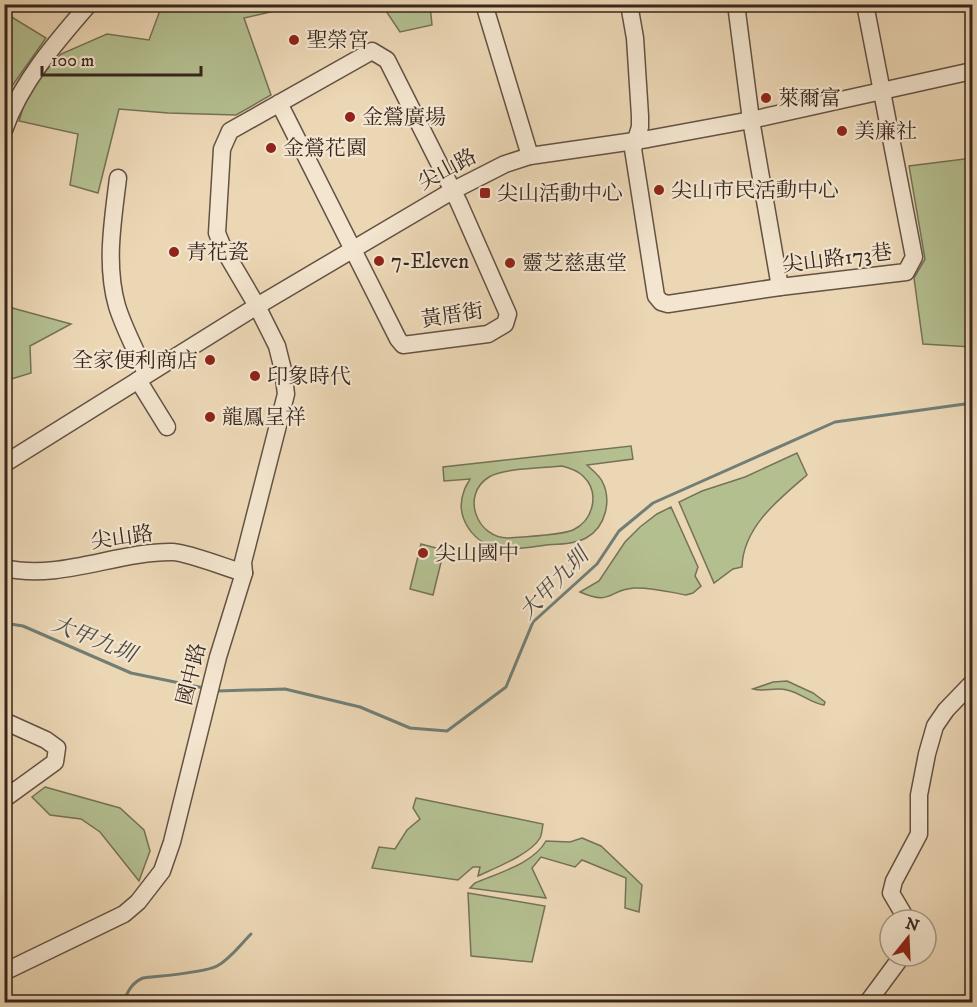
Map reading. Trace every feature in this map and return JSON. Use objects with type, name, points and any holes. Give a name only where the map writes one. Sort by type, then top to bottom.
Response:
[{"type":"street","points":[[4,130],[17,100],[53,45],[89,4]]},
{"type":"street","points":[[484,4],[530,156]]},
{"type":"street","points":[[629,4],[640,116],[636,140]]},
{"type":"street","points":[[736,4],[751,120],[780,287]]},
{"type":"street","points":[[865,4],[882,92]]},
{"type":"street","name":"國中路","points":[[4,972],[124,914],[138,902],[162,871],[172,842],[210,689],[244,573],[243,562],[286,394],[277,346],[217,233],[222,149],[230,131],[372,51],[387,60],[452,191]]},
{"type":"street","name":"尖山路","points":[[4,464],[257,306],[452,191],[505,164],[530,156],[751,120],[972,71]]},
{"type":"street","name":"尖山路173巷","points":[[636,140],[633,149],[647,249],[656,296],[661,302],[668,304],[780,287],[906,272],[914,258],[882,92]]},
{"type":"street","points":[[279,103],[353,250]]},
{"type":"street","points":[[118,178],[111,242],[111,271],[117,306],[142,377],[167,427]]},
{"type":"street","name":"黃厝街","points":[[353,250],[403,345],[489,334],[498,330],[504,324],[508,314],[452,191]]},
{"type":"street","name":"尖山路","points":[[4,568],[48,570],[142,554],[176,552],[244,573]]},
{"type":"street","points":[[900,908],[891,893],[894,881],[920,834],[919,795],[935,726],[946,710],[972,684]]},
{"type":"street","points":[[4,721],[46,740],[57,748],[56,762],[4,799]]},
{"type":"street","points":[[868,1002],[893,968]]},
{"type":"green space","points":[[162,5],[301,5],[244,18],[271,95],[236,115],[119,109],[98,193],[70,185],[78,134],[19,121],[28,91],[61,54],[107,34],[149,40]]},
{"type":"green space","points":[[382,5],[430,5],[432,25],[400,32]]},
{"type":"green space","points":[[5,13],[46,38],[5,96]]},
{"type":"green space","points":[[972,158],[972,347],[923,344],[914,278],[925,259],[909,166]]},
{"type":"green space","points":[[5,306],[71,324],[30,346],[31,373],[5,381]]},
{"type":"green space","points":[[631,446],[633,459],[587,465],[601,479],[607,496],[602,520],[593,533],[572,543],[517,548],[491,546],[475,536],[464,520],[462,510],[464,491],[470,479],[444,481],[443,467]],"holes":[[[562,466],[581,474],[592,490],[590,513],[580,525],[573,530],[560,533],[509,538],[498,536],[481,524],[476,515],[475,494],[480,485],[489,477],[514,470]]]},
{"type":"green space","points":[[797,453],[807,475],[764,515],[749,539],[742,567],[733,569],[714,583],[679,502],[702,491],[745,477]]},
{"type":"green space","points":[[671,507],[698,567],[695,576],[701,586],[693,593],[686,595],[640,588],[626,589],[598,598],[580,592],[599,581],[625,542],[640,527]]},
{"type":"green space","points":[[421,544],[444,550],[433,595],[410,589]]},
{"type":"green space","points":[[787,681],[813,693],[825,702],[824,705],[787,690],[753,689],[773,682]]},
{"type":"green space","points":[[45,787],[120,808],[144,830],[150,851],[139,881],[100,832],[81,819],[50,815],[32,797]]},
{"type":"green space","points":[[416,798],[543,824],[541,835],[529,850],[512,860],[478,876],[480,867],[473,867],[458,880],[372,868],[379,847],[395,849],[407,830],[420,819],[413,808]]},
{"type":"green space","points":[[582,838],[601,846],[642,885],[639,912],[625,908],[626,878],[582,860],[575,867],[541,857],[532,868],[546,898],[470,888],[475,883],[524,862],[533,856],[546,841],[570,842]]},
{"type":"green space","points":[[468,893],[545,906],[532,962],[471,956]]},
{"type":"waterway","name":"大甲九圳","points":[[217,691],[285,689],[360,707],[410,728],[447,731],[506,687],[533,622],[597,564],[619,531],[653,503],[835,422],[972,403]]},
{"type":"waterway","name":"大甲九圳","points":[[4,623],[23,626],[131,673],[204,688]]},
{"type":"waterway","points":[[123,1002],[128,991],[143,978],[192,972],[217,966],[231,956],[251,934]]},
{"type":"place","name":"聖榮宮","points":[[294,40]]},
{"type":"place","name":"萊爾富","points":[[766,98]]},
{"type":"place","name":"金鶯廣場","points":[[350,117]]},
{"type":"place","name":"美廉社","points":[[842,131]]},
{"type":"place","name":"金鶯花園","points":[[271,148]]},
{"type":"place","name":"尖山市民活動中心","points":[[659,190]]},
{"type":"place","name":"尖山活動中心","points":[[485,193]]},
{"type":"place","name":"青花瓷","points":[[174,252]]},
{"type":"place","name":"7-Eleven","points":[[379,261]]},
{"type":"place","name":"靈芝慈惠堂","points":[[510,263]]},
{"type":"place","name":"全家便利商店","points":[[210,360]]},
{"type":"place","name":"印象時代","points":[[255,376]]},
{"type":"place","name":"龍鳳呈祥","points":[[210,417]]},
{"type":"place","name":"尖山國中","points":[[423,553]]}]
